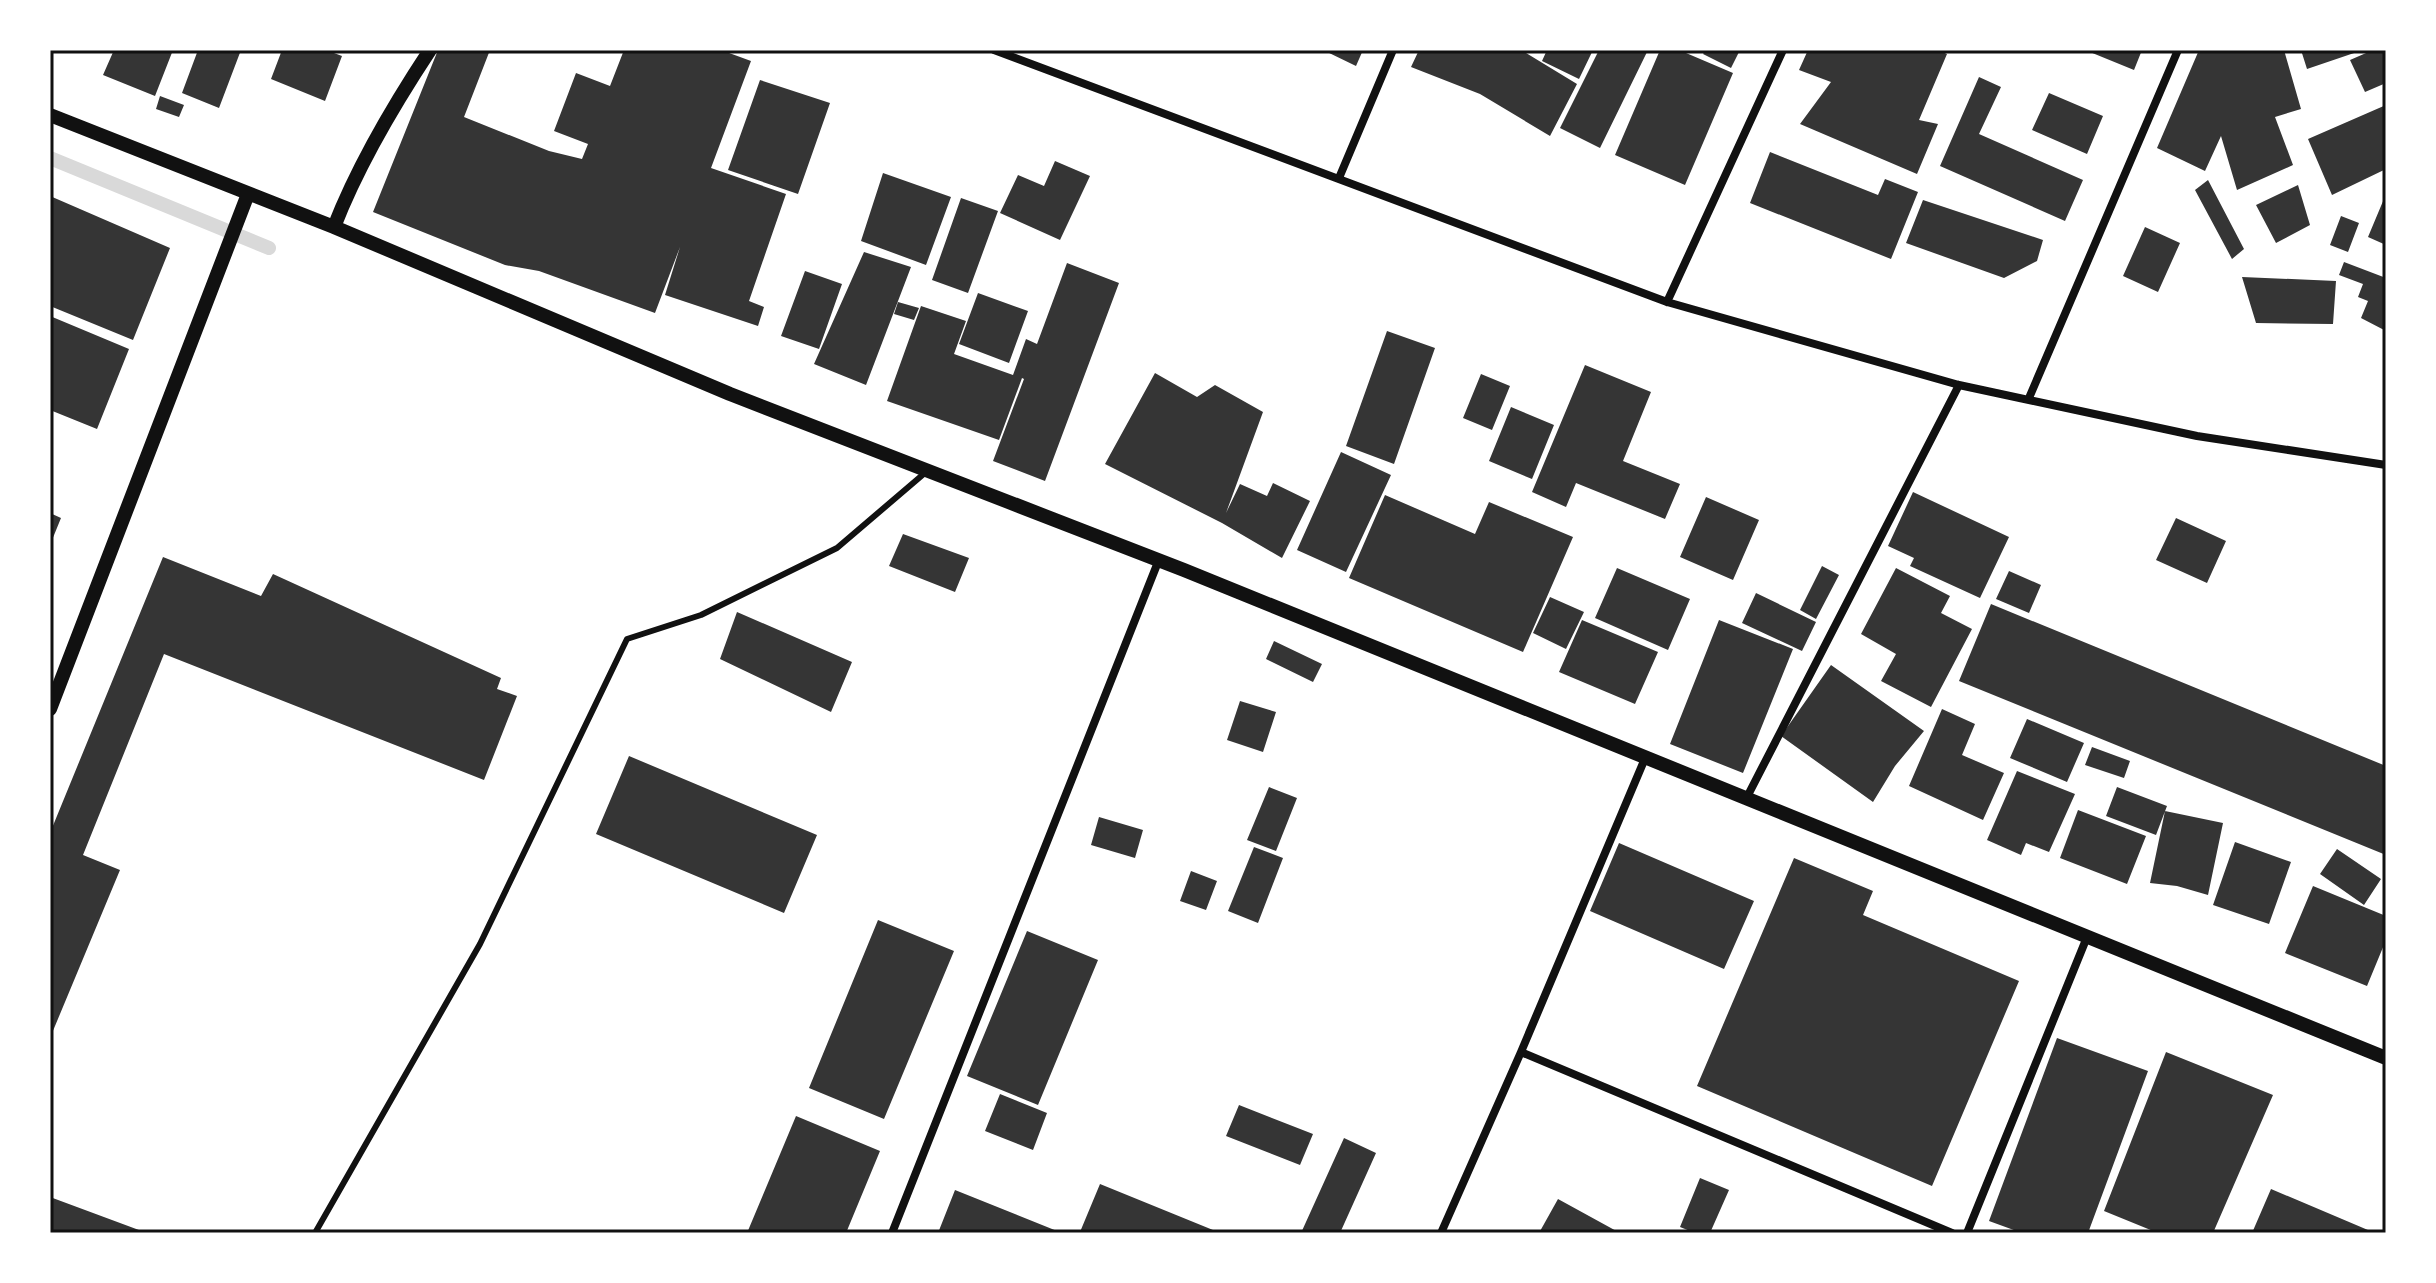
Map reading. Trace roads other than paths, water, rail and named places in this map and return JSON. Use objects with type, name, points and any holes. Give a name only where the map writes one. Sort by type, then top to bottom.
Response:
[{"type":"street","points":[[334,227],[370,151],[430,50]]},
{"type":"street","points":[[994,50],[1667,302],[1959,385],[2197,436],[2386,465]]},
{"type":"street","points":[[1339,178],[1393,50]]},
{"type":"street","points":[[1667,302],[1783,50]]},
{"type":"street","points":[[2029,398],[2178,50]]},
{"type":"street","points":[[50,115],[334,227],[730,394],[1184,570],[2386,1058]]},
{"type":"street","points":[[50,709],[248,194]]},
{"type":"street","points":[[1746,799],[1959,385]]},
{"type":"street","points":[[892,1233],[1158,562]]},
{"type":"street","points":[[1441,1233],[1646,756]]},
{"type":"street","points":[[1967,1233],[2087,937]]},
{"type":"street","points":[[1521,1052],[1952,1233]]},
{"type":"lane","points":[[315,1233],[480,944],[627,639],[701,615],[837,548],[926,472]]},
{"type":"waterway","points":[[50,158],[269,248]]}]
